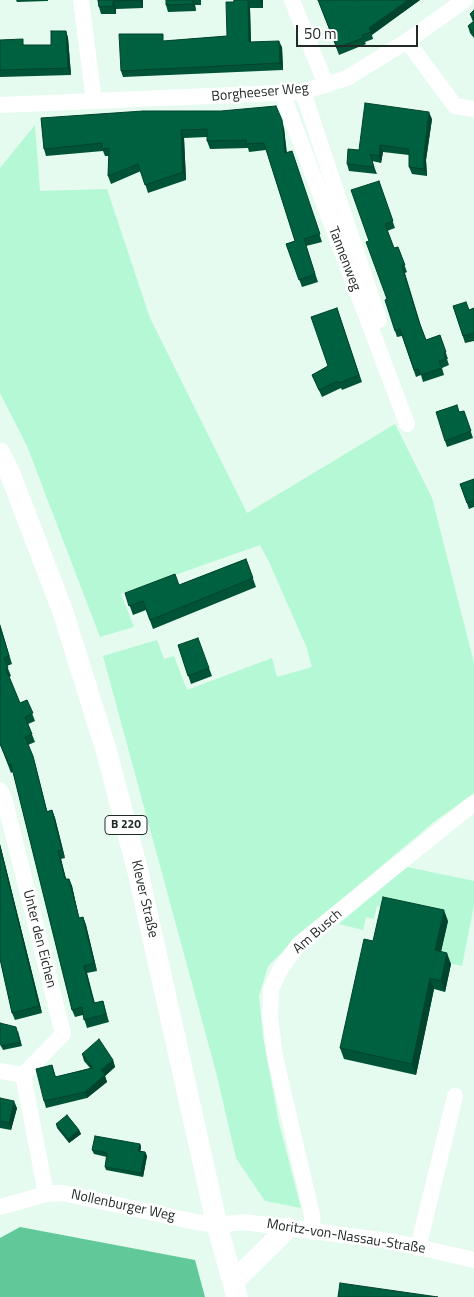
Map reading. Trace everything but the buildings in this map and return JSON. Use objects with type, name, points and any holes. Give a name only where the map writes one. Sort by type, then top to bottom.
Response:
[{"type":"main road","name":"Klever Straße","points":[[0,453],[11,476],[63,612],[107,753],[138,872],[217,1225],[235,1290]]},
{"type":"main road","points":[[235,1290],[288,1228]]},
{"type":"street","points":[[81,0],[94,101]]},
{"type":"street","points":[[292,0],[326,85]]},
{"type":"street","name":"Borgheeser Weg","points":[[0,106],[303,92],[347,78],[407,41],[465,0]]},
{"type":"street","points":[[407,41],[456,106],[474,109]]},
{"type":"street","name":"Tannenweg","points":[[303,92],[389,350]]},
{"type":"street","name":"Tannenweg","points":[[282,93],[407,424]]},
{"type":"street","name":"Unter den Eichen","points":[[0,790],[4,798],[63,1034],[23,1075]]},
{"type":"street","name":"Am Busch","points":[[313,1232],[312,1215],[275,1057],[270,1016],[271,988],[281,968],[299,944],[474,803]]},
{"type":"street","points":[[0,1071],[23,1075],[46,1194]]},
{"type":"street","points":[[418,1248],[455,1096]]},
{"type":"street","name":"Nollenburger Weg","points":[[0,1207],[46,1194],[62,1193],[217,1225]]},
{"type":"street","name":"Moritz-von-Nassau-Straße","points":[[217,1225],[244,1222],[396,1242],[474,1260]]},
{"type":"green space","points":[[35,125],[40,191],[107,189],[150,318],[247,513],[395,424],[432,498],[474,663],[474,793],[435,821],[300,934],[268,966],[259,996],[263,1037],[279,1123],[301,1208],[265,1201],[236,1158],[216,1072],[103,656],[157,640],[164,659],[174,656],[187,690],[272,658],[277,677],[312,667],[306,646],[260,545],[121,594],[134,627],[100,637],[27,446],[0,393],[0,168]]},
{"type":"green space","points":[[407,867],[474,881],[474,905],[462,966],[439,961],[448,921],[377,906],[374,919],[366,917],[363,930],[339,924]]},
{"type":"green space","points":[[20,1227],[195,1260],[205,1297],[0,1297],[0,1238]]}]
